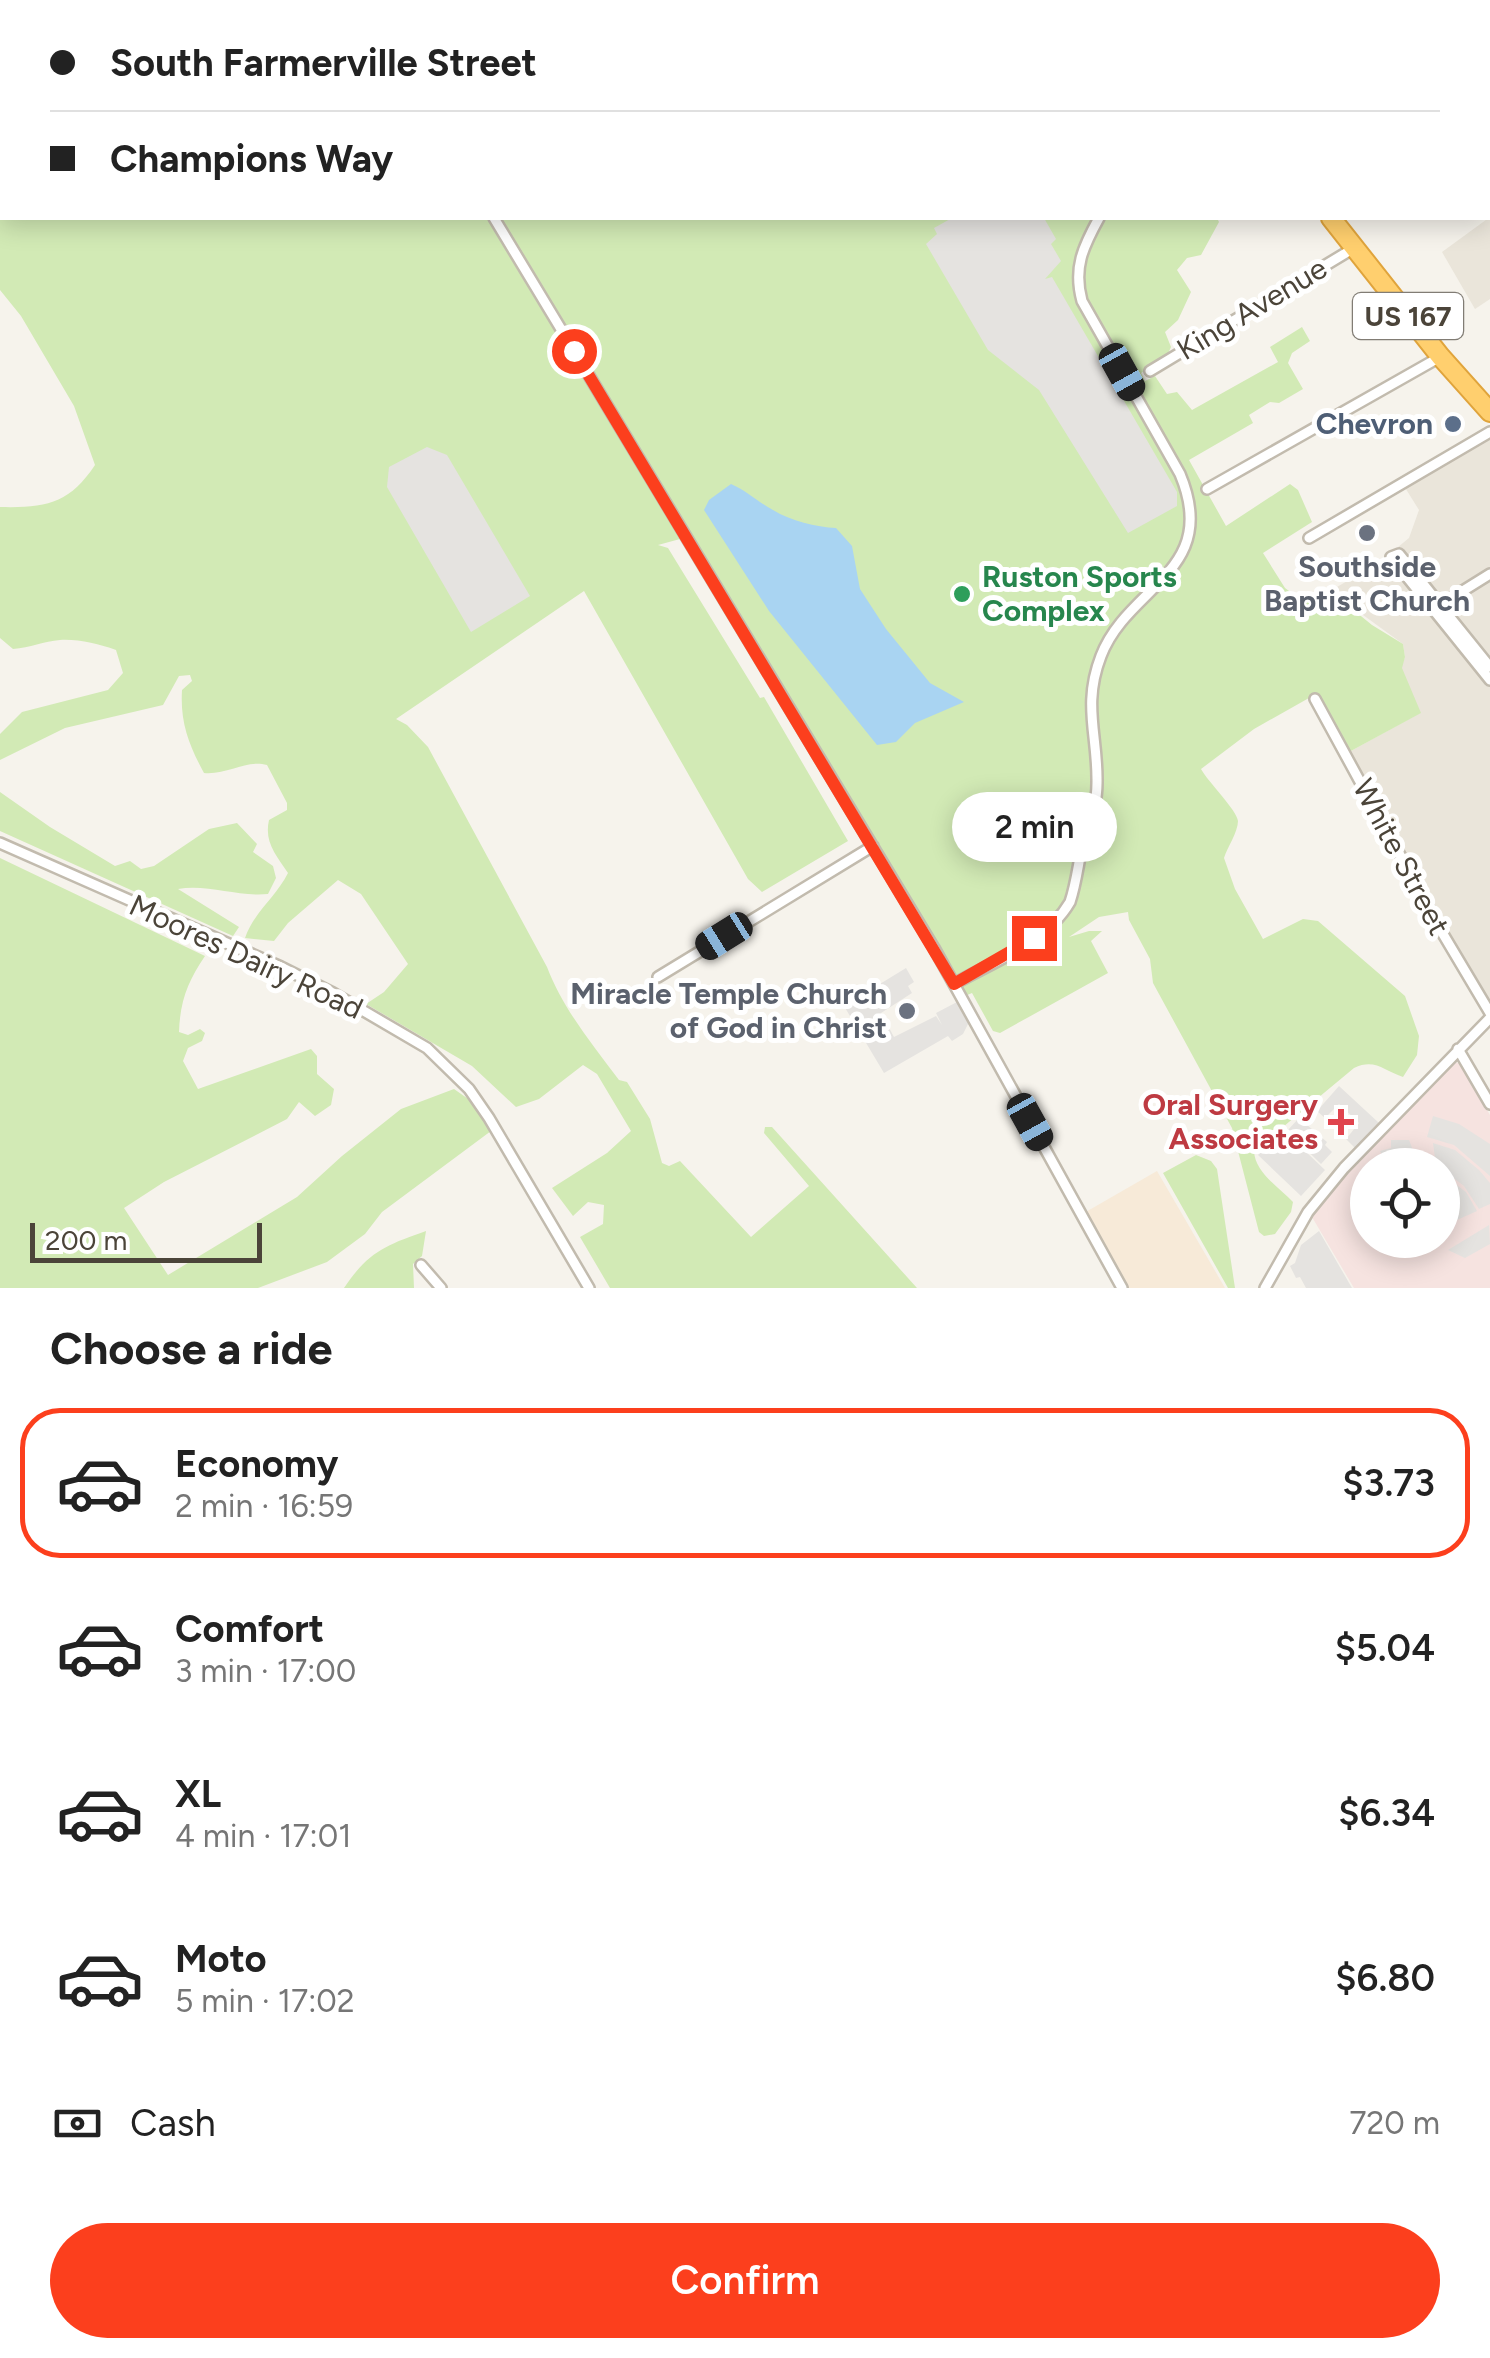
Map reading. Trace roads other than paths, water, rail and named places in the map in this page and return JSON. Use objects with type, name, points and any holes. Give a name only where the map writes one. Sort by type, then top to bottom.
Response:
[{"type":"highway","name":"US 167","points":[[1333,220],[1440,356],[1490,412]]},
{"type":"street","points":[[495,220],[954,984],[1122,1288]]},
{"type":"street","points":[[954,984],[1043,933],[1070,902],[1096,804],[1089,710],[1093,678],[1112,634],[1172,571],[1188,538],[1189,502],[1180,474],[1089,313],[1078,286],[1076,271],[1082,250],[1097,220]]},
{"type":"street","name":"King Avenue","points":[[1150,371],[1354,248]]},
{"type":"street","points":[[1207,489],[1440,356]]},
{"type":"street","points":[[1309,538],[1490,432]]},
{"type":"street","points":[[1490,667],[1436,607],[1390,557],[1393,554],[1399,554],[1436,607],[1490,680]]},
{"type":"street","points":[[1436,607],[1490,574]]},
{"type":"street","name":"White Street","points":[[1315,698],[1490,1015]]},
{"type":"street","name":"Moores Dairy Road","points":[[0,843],[281,967],[427,1048],[469,1089],[589,1288]]},
{"type":"street","points":[[658,977],[873,846]]},
{"type":"street","points":[[1265,1288],[1306,1215],[1327,1188],[1490,1015]]},
{"type":"street","points":[[1458,1049],[1490,1104]]},
{"type":"street","points":[[421,1265],[441,1288]]},
{"type":"water","points":[[731,484],[788,517],[836,528],[852,546],[860,589],[886,629],[930,683],[964,702],[915,723],[896,742],[877,745],[769,611],[704,510],[709,500]]},
{"type":"place","name":"Chevron","points":[[1453,424]]},
{"type":"place","name":"Southside Baptist Church","points":[[1367,533]]},
{"type":"place","name":"Ruston Sports Complex","points":[[962,594]]},
{"type":"place","name":"Miracle Temple Church of God in Christ","points":[[907,1011]]},
{"type":"place","name":"Oral Surgery Associates","points":[[1341,1122]]}]
